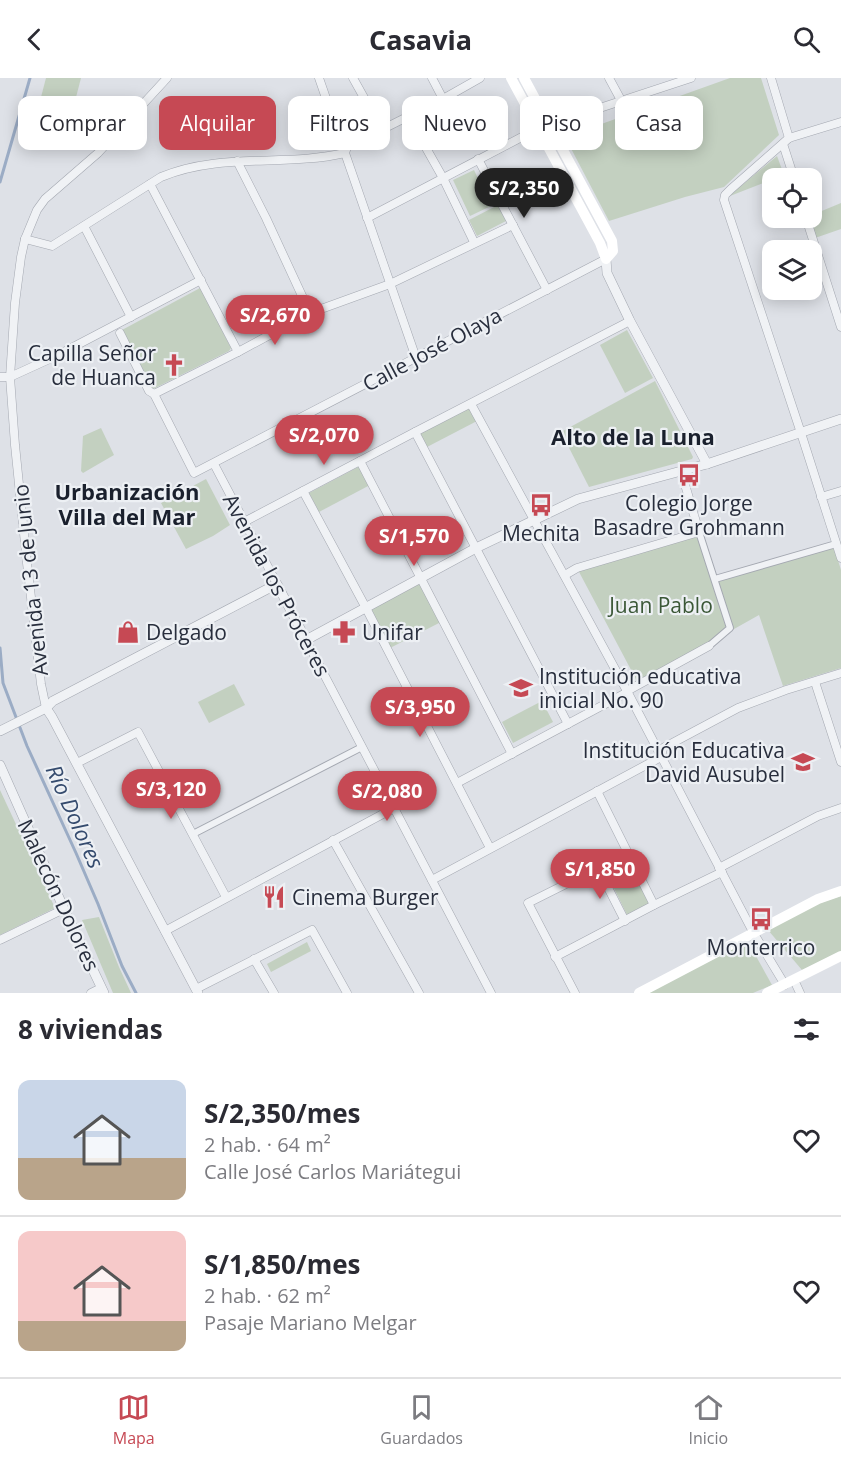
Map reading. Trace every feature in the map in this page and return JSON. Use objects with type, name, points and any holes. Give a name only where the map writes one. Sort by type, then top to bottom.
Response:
[{"type":"main road","points":[[511,78],[523,96]]},
{"type":"main road","points":[[524,78],[531,96]]},
{"type":"main road","points":[[558,150],[612,241],[613,251],[606,259]]},
{"type":"main road","points":[[639,993],[818,899],[841,891]]},
{"type":"main road","points":[[767,993],[841,956]]},
{"type":"street","name":"Avenida 13 de Junio","points":[[46,708],[41,684],[27,563],[10,376],[21,257],[25,239],[37,210],[45,199],[98,153],[167,78]]},
{"type":"street","points":[[319,78],[416,358]]},
{"type":"street","points":[[353,78],[363,96]]},
{"type":"street","points":[[432,78],[441,96]]},
{"type":"street","points":[[448,96],[480,78]]},
{"type":"street","points":[[609,78],[619,96]]},
{"type":"street","points":[[638,96],[679,80],[691,78]]},
{"type":"street","points":[[771,78],[792,168]]},
{"type":"street","points":[[841,122],[786,141],[725,195],[724,200],[841,558]]},
{"type":"street","points":[[367,218],[520,139]]},
{"type":"street","points":[[427,150],[474,242]]},
{"type":"street","points":[[25,239],[52,246],[172,172],[237,161],[324,157],[345,153]]},
{"type":"street","points":[[478,159],[547,290]]},
{"type":"street","points":[[237,161],[310,313]]},
{"type":"street","points":[[150,184],[238,352]]},
{"type":"street","points":[[120,333],[149,391],[154,394],[310,313],[390,284],[513,225]]},
{"type":"street","points":[[84,226],[131,317]]},
{"type":"street","points":[[809,228],[841,327]]},
{"type":"street","points":[[606,259],[607,273],[630,321],[707,464]]},
{"type":"street","name":"Calle José Olaya","points":[[154,394],[194,473],[606,259]]},
{"type":"street","points":[[1,377],[10,376],[56,356],[201,280]]},
{"type":"street","points":[[244,522],[630,321]]},
{"type":"street","points":[[471,404],[627,691],[753,932],[789,983],[800,993]]},
{"type":"street","points":[[306,640],[476,548],[578,499],[707,464],[841,420]]},
{"type":"street","points":[[416,432],[568,724]]},
{"type":"street","points":[[360,461],[512,754]]},
{"type":"street","name":"Avenida los Próceres","points":[[214,464],[491,993]]},
{"type":"street","points":[[457,783],[709,646],[730,628],[681,471]]},
{"type":"street","points":[[821,497],[841,490]]},
{"type":"street","points":[[303,491],[490,848]]},
{"type":"street","points":[[565,575],[577,568],[699,532]]},
{"type":"street","points":[[715,579],[836,544]]},
{"type":"street","points":[[2,730],[277,584]]},
{"type":"street","points":[[432,880],[661,757],[663,748],[738,708],[841,673]]},
{"type":"street","points":[[815,682],[841,762]]},
{"type":"street","points":[[46,708],[197,991],[312,930],[347,993]]},
{"type":"street","points":[[77,763],[138,732],[226,897]]},
{"type":"street","points":[[193,834],[362,747]]},
{"type":"street","name":"Malecón Dolores","points":[[0,765],[103,990]]},
{"type":"street","points":[[597,791],[654,905]]},
{"type":"street","points":[[165,931],[394,808]]},
{"type":"street","points":[[555,957],[626,921],[818,816],[841,808]]},
{"type":"street","points":[[333,840],[419,993]]},
{"type":"street","points":[[575,993],[528,903],[628,853]]},
{"type":"street","points":[[598,868],[626,921]]},
{"type":"street","points":[[0,940],[64,909]]},
{"type":"street","points":[[254,959],[274,993]]},
{"type":"street","points":[[91,993],[103,990]]},
{"type":"green space","points":[[46,78],[81,78],[76,96],[41,96]]},
{"type":"green space","points":[[730,78],[761,78],[779,135],[724,187],[609,221],[572,150],[603,150],[603,123],[615,119],[615,150],[703,150],[703,96],[680,96]]},
{"type":"green space","points":[[777,156],[781,168],[763,168]]},
{"type":"green space","points":[[762,168],[762,184],[730,196]]},
{"type":"green space","points":[[474,170],[491,206],[470,216],[453,180]]},
{"type":"green space","points":[[841,203],[841,229],[815,238],[812,228],[822,228],[822,211]]},
{"type":"green space","points":[[498,205],[506,221],[477,236],[469,220]]},
{"type":"green space","points":[[200,288],[231,348],[153,389],[122,330]]},
{"type":"green space","points":[[627,330],[653,378],[625,393],[600,345]]},
{"type":"green space","points":[[655,381],[692,459],[589,487],[561,432]]},
{"type":"green space","points":[[470,408],[477,421],[427,447],[420,433]]},
{"type":"green space","points":[[101,428],[114,455],[83,473],[81,471],[83,436]]},
{"type":"green space","points":[[360,466],[370,485],[319,512],[309,493]]},
{"type":"green space","points":[[206,479],[230,525],[186,549],[161,503]]},
{"type":"green space","name":"Juan Pablo","points":[[700,535],[715,581],[834,547],[841,570],[841,668],[783,686],[759,615],[638,683],[578,570]]},
{"type":"green space","points":[[421,583],[441,622],[390,648],[370,610]]},
{"type":"green space","points":[[234,684],[245,705],[209,723],[198,702]]},
{"type":"green space","points":[[542,701],[553,722],[513,743],[502,722]]},
{"type":"green space","points":[[0,790],[55,908],[0,935]]},
{"type":"green space","points":[[631,866],[650,903],[627,915],[609,878]]},
{"type":"green space","points":[[841,896],[841,951],[802,970],[768,930],[817,904]]},
{"type":"green space","points":[[99,917],[131,993],[113,993],[82,920]]},
{"type":"green space","points":[[747,940],[772,985],[753,993],[647,993]]},
{"type":"green space","points":[[307,942],[311,951],[271,972],[267,964]]},
{"type":"waterway","name":"Río Dolores","points":[[0,182],[30,78]]},
{"type":"waterway","name":"Río Dolores","points":[[0,648],[3,683],[27,746],[76,853],[122,966],[136,993]]},
{"type":"place","name":"Capilla Señor de Huanca","points":[[174,365]]},
{"type":"place","name":"Colegio Jorge Basadre Grohmann","points":[[689,475]]},
{"type":"place","name":"Mechita","points":[[541,505]]},
{"type":"place","name":"Delgado","points":[[128,632]]},
{"type":"place","name":"Unifar","points":[[344,632]]},
{"type":"place","name":"Institución educativa inicial No. 90","points":[[521,688]]},
{"type":"place","name":"Institución Educativa David Ausubel","points":[[803,762]]},
{"type":"place","name":"Cinema Burger","points":[[274,897]]},
{"type":"place","name":"Monterrico","points":[[761,919]]},
{"type":"district","name":"Alto de la Luna","points":[[633,436]]},
{"type":"district","name":"Urbanización Villa del Mar","points":[[127,504]]}]
